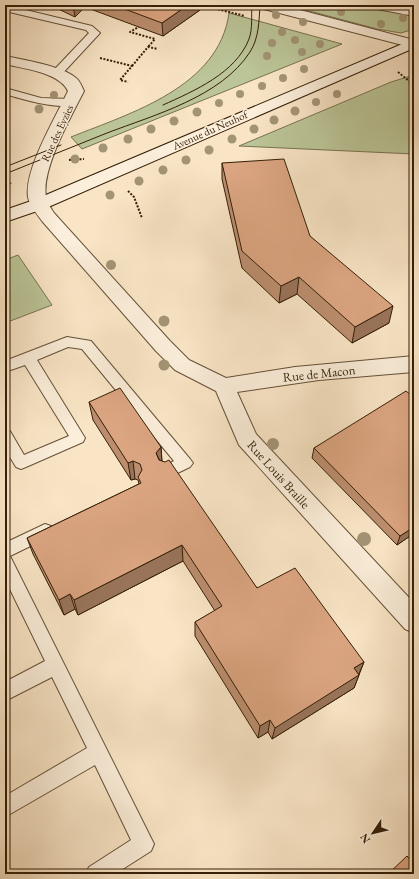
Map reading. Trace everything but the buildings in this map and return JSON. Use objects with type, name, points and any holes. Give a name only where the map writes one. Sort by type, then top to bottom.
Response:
[{"type":"street","points":[[265,5],[414,44]]},
{"type":"street","points":[[377,5],[414,12]]},
{"type":"street","name":"Avenue du Neuhof","points":[[5,216],[40,204],[253,111],[414,44]]},
{"type":"street","name":"Rue des Eyzies","points":[[5,60],[57,73],[71,81],[76,91],[41,168],[36,190],[40,204]]},
{"type":"street","points":[[40,204],[55,226],[163,346],[182,364],[224,386]]},
{"type":"street","name":"Rue de Macon","points":[[224,386],[310,372],[414,364]]},
{"type":"street","name":"Rue Louis Braille","points":[[224,386],[247,439],[414,622]]},
{"type":"lane","points":[[5,8],[89,28],[95,33],[57,73]]},
{"type":"lane","points":[[5,91],[41,101],[71,102]]},
{"type":"lane","points":[[5,368],[67,342],[86,344],[185,463],[166,472]]},
{"type":"lane","points":[[5,435],[21,463],[78,438],[28,358]]},
{"type":"lane","points":[[5,551],[60,524]]},
{"type":"lane","points":[[5,562],[10,585],[56,665],[144,844],[96,874]]},
{"type":"lane","points":[[5,692],[56,665]]},
{"type":"lane","points":[[5,807],[99,752]]},
{"type":"path","points":[[209,8],[212,5]]},
{"type":"path","points":[[128,82],[120,80],[155,39],[130,32],[142,24]]},
{"type":"path","points":[[148,47],[158,49]]},
{"type":"path","points":[[76,52],[132,66]]},
{"type":"path","points":[[397,72],[414,85]]},
{"type":"green space","points":[[287,5],[334,5],[390,9],[414,18],[414,29],[401,33],[377,29]]},
{"type":"green space","points":[[229,13],[342,44],[82,149],[71,137],[145,107],[169,94],[190,78],[209,60],[222,39]]},
{"type":"green space","points":[[414,75],[414,154],[239,146],[391,82]]},
{"type":"green space","points":[[18,255],[52,305],[5,323],[5,260]]},
{"type":"tram line","points":[[163,105],[188,94],[213,80],[234,62],[243,51],[249,39],[252,5]]},
{"type":"tram line","points":[[5,174],[185,103],[204,93],[222,81],[237,68],[250,52],[258,29],[260,5]]},
{"type":"tram line","points":[[5,167],[61,145]]}]
